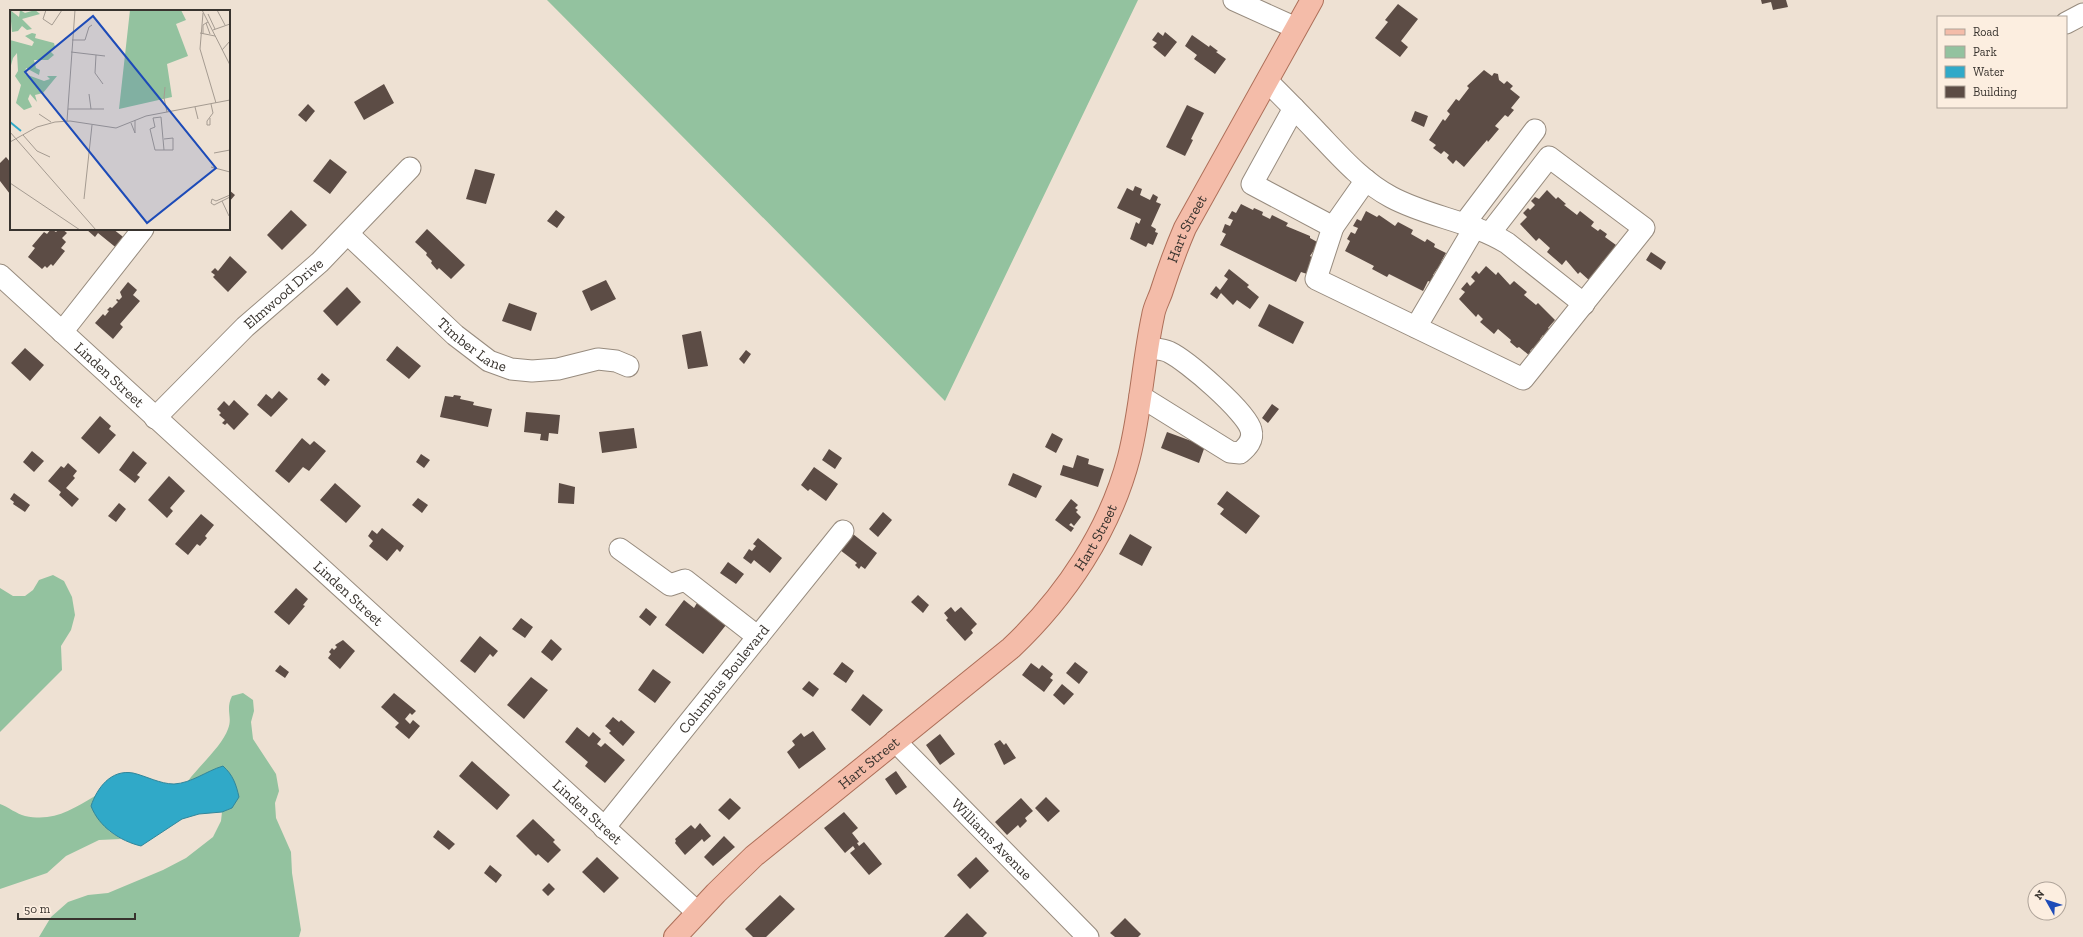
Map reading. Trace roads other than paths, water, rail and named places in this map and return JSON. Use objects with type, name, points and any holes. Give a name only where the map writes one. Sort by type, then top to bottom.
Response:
[{"type":"main road","name":"Hart Street","points":[[675,937],[697,912],[735,874],[776,837],[1011,648],[1043,616],[1070,582],[1095,540],[1122,478],[1134,433],[1153,315],[1172,256],[1185,228],[1312,0]]},
{"type":"street","points":[[1234,0],[1296,28]]},
{"type":"street","points":[[2067,22],[2083,14]]},
{"type":"street","points":[[1266,81],[1342,158],[1366,180],[1389,197],[1404,204],[1476,228],[1507,243],[1584,304]]},
{"type":"street","points":[[1294,108],[1252,184],[1333,227]]},
{"type":"street","points":[[1416,327],[1535,130]]},
{"type":"street","points":[[1366,180],[1333,227],[1316,279],[1523,378],[1644,228],[1549,157],[1476,228]]},
{"type":"street","name":"Elmwood Drive","points":[[155,418],[245,327],[301,280],[348,234],[410,168]]},
{"type":"street","points":[[62,332],[142,230]]},
{"type":"street","name":"Timber Lane","points":[[348,234],[455,335],[489,361],[512,369],[532,371],[558,369],[598,359],[628,366]]},
{"type":"street","name":"Linden Street","points":[[0,275],[697,912]]},
{"type":"street","points":[[1140,396],[1230,452],[1240,453],[1247,447],[1251,439],[1252,430],[1244,418],[1208,382],[1168,352],[1148,348]]},
{"type":"street","name":"Columbus Boulevard","points":[[604,828],[843,531]]},
{"type":"street","points":[[620,549],[670,585],[685,580],[758,637]]},
{"type":"street","name":"Williams Avenue","points":[[896,741],[1088,937]]},
{"type":"water","points":[[223,766],[234,780],[239,797],[232,808],[222,812],[199,814],[182,819],[141,846],[125,841],[111,832],[99,820],[91,806],[97,793],[106,781],[118,774],[133,773],[169,784],[174,784],[193,779]]}]
